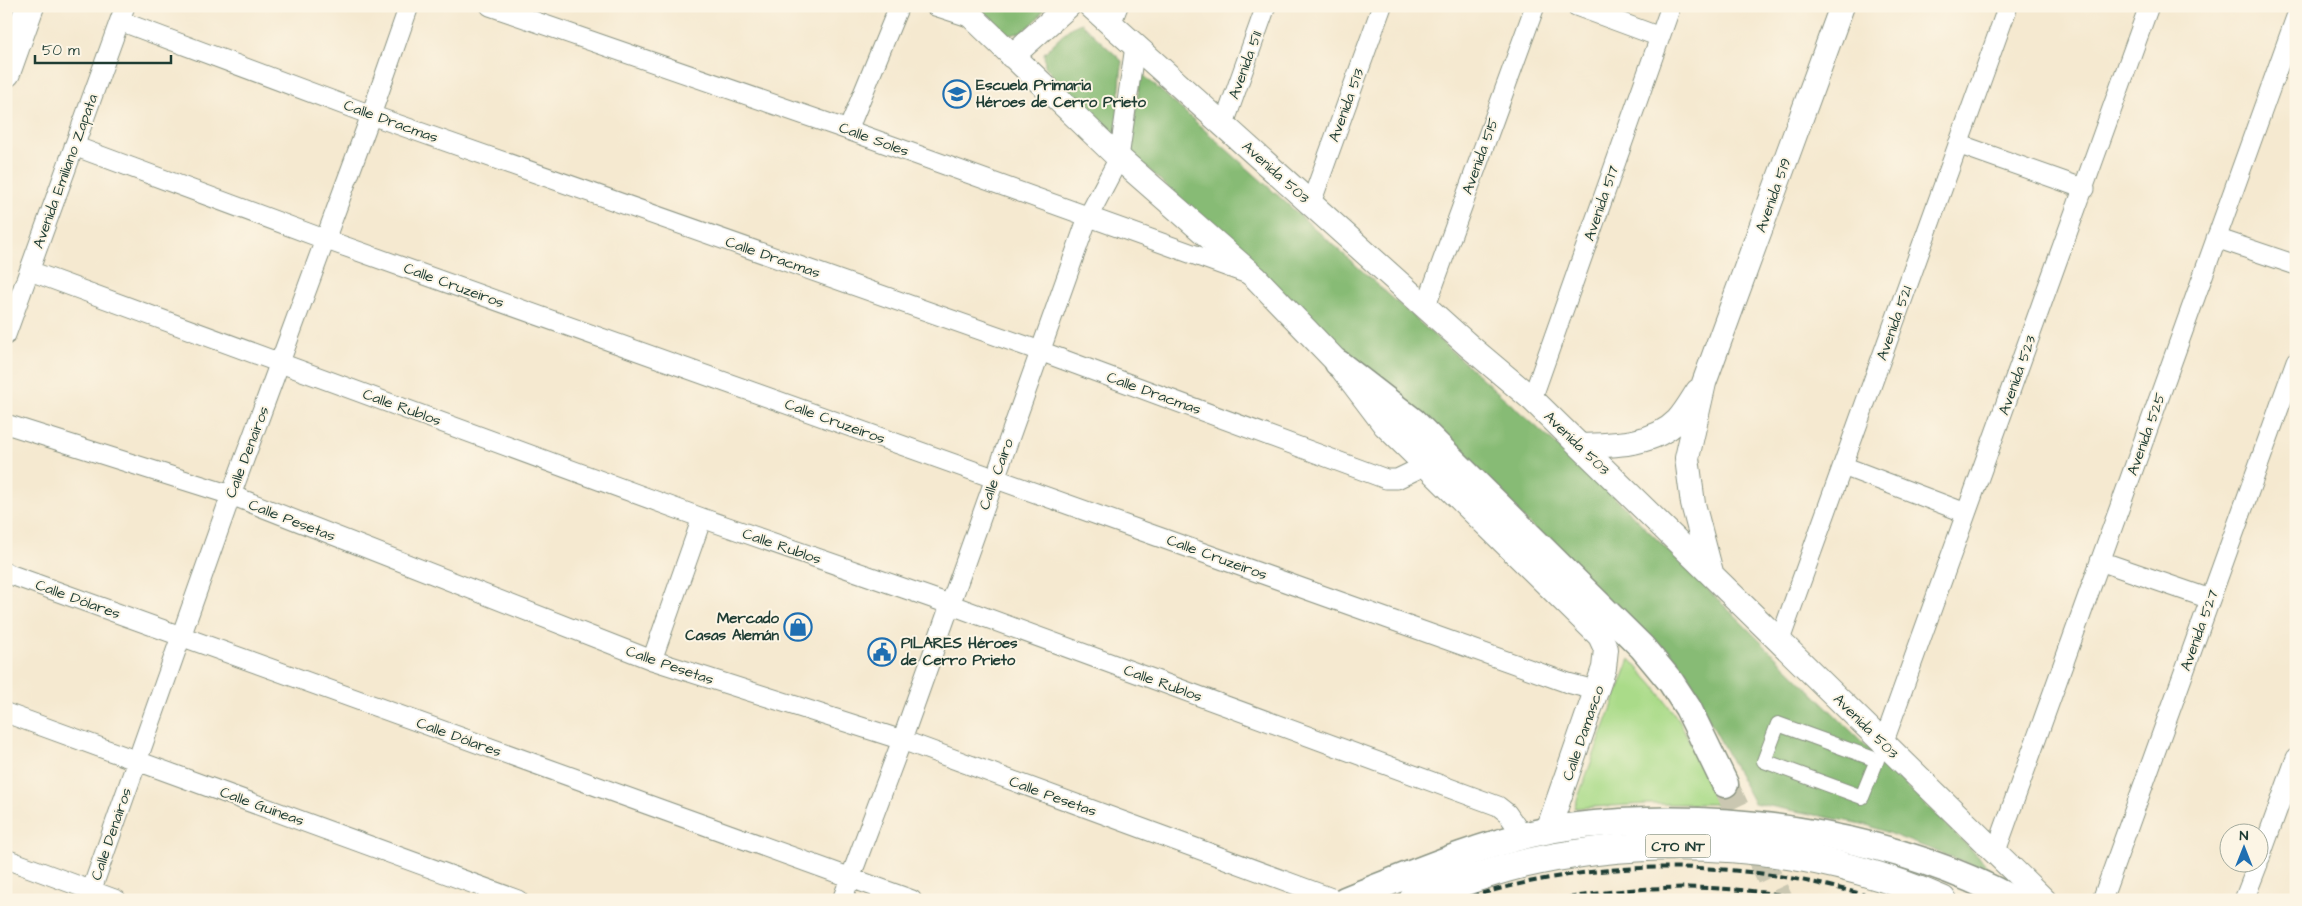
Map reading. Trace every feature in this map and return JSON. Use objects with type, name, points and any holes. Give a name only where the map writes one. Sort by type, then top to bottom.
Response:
[{"type":"main road","points":[[6,73],[30,6]]},
{"type":"main road","points":[[1338,363],[1413,421],[1642,648],[1671,682],[1688,708],[1726,784]]},
{"type":"main road","name":"CTO INT","points":[[1345,900],[1460,855],[1548,830],[1617,823],[1688,820],[1767,825],[1843,839],[1920,861],[2014,900]]},
{"type":"main road","name":"CTO INT","points":[[1413,900],[1473,878],[1548,859],[1601,851],[1673,846],[1717,847],[1801,858],[1887,880],[1942,900]]},
{"type":"street","name":"Calle Denairos","points":[[90,895],[230,496],[371,115],[408,6]]},
{"type":"street","name":"Calle Soles","points":[[490,6],[848,130],[1256,278]]},
{"type":"street","points":[[848,130],[899,6]]},
{"type":"street","points":[[935,6],[966,12],[1119,158],[1256,278],[1338,363],[1385,425],[1426,465]]},
{"type":"street","points":[[1012,56],[1068,6]]},
{"type":"street","name":"Avenida 503","points":[[1091,6],[1114,15],[1135,46],[1224,124],[1468,346],[1532,399],[2044,900]]},
{"type":"street","name":"Avenida 511","points":[[1224,124],[1266,6]]},
{"type":"street","name":"Avenida 513","points":[[1311,203],[1382,6]]},
{"type":"street","name":"Avenida 515","points":[[1426,306],[1534,6]]},
{"type":"street","points":[[1576,6],[1660,37]]},
{"type":"street","name":"Avenida 517","points":[[1532,399],[1671,6]]},
{"type":"street","name":"Avenida 519","points":[[1710,572],[1693,504],[1687,458],[1704,383],[1842,6]]},
{"type":"street","name":"Avenida 521","points":[[1780,640],[2008,6]]},
{"type":"street","name":"Avenida 523","points":[[1883,744],[2085,189],[2149,6]]},
{"type":"street","name":"Calle Dracmas","points":[[122,13],[371,115],[1040,351],[1386,479],[1394,480],[1426,465]]},
{"type":"street","name":"Avenida Emiliano Zapata","points":[[6,335],[122,13]]},
{"type":"street","name":"Avenida 525","points":[[1996,851],[2296,17]]},
{"type":"street","name":"Calle Cairo","points":[[842,900],[902,740],[1088,217],[1119,158],[1135,46]]},
{"type":"street","points":[[1958,144],[2085,189]]},
{"type":"street","name":"Calle Cruzeiros","points":[[74,146],[324,240],[995,477],[1568,683],[1598,691]]},
{"type":"street","points":[[2216,238],[2296,265]]},
{"type":"street","name":"Calle Rublos","points":[[30,271],[702,518],[949,604],[1498,806],[1503,808],[1523,836]]},
{"type":"street","name":"Avenida 527","points":[[2102,900],[2296,361]]},
{"type":"street","name":"Avenida 519","points":[[1582,446],[1626,444],[1663,431],[1678,420],[1704,383]]},
{"type":"street","name":"Calle Pesetas","points":[[6,424],[230,496],[652,660],[902,740],[1336,900]]},
{"type":"street","name":"Calle Damasco","points":[[1426,465],[1600,636],[1606,649],[1604,668],[1598,691],[1548,830]]},
{"type":"street","points":[[1843,466],[1966,513]]},
{"type":"street","points":[[652,660],[702,518]]},
{"type":"street","points":[[2100,561],[2210,599]]},
{"type":"street","name":"Calle Dólares","points":[[6,573],[912,900]]},
{"type":"street","name":"Calle Guineas","points":[[6,713],[518,900]]},
{"type":"street","points":[[1778,724],[1876,760],[1862,797],[1764,762],[1778,724]]},
{"type":"street","points":[[2270,830],[2296,758]]},
{"type":"street","points":[[6,859],[90,895],[117,900]]},
{"type":"street","points":[[2244,900],[2254,874]]},
{"type":"green space","points":[[977,6],[1045,6],[1039,17],[1030,26],[1019,33],[1007,35]]},
{"type":"green space","points":[[1081,23],[1122,61],[1116,139],[1063,88],[1045,66],[1044,53],[1070,28]]},
{"type":"green space","points":[[1141,73],[1608,491],[1996,874],[1867,825],[1754,803],[1699,701],[1653,644],[1527,522],[1130,152]]},
{"type":"green space","points":[[1630,659],[1655,687],[1680,722],[1721,804],[1647,804],[1574,808]]},
{"type":"tunnel","points":[[1725,784],[1780,900]]},
{"type":"railway","points":[[1459,900],[1566,875],[1618,869],[1671,867],[1776,876],[1829,886],[1882,900]]},
{"type":"railway","points":[[1556,900],[1618,891],[1681,888],[1744,890],[1807,900]]},
{"type":"place","name":"Escuela Primaria Héroes de Cerro Prieto","points":[[957,94]]},
{"type":"place","name":"Mercado Casas Alemán","points":[[798,627]]},
{"type":"place","name":"PILARES Héroes de Cerro Prieto","points":[[882,652]]}]
